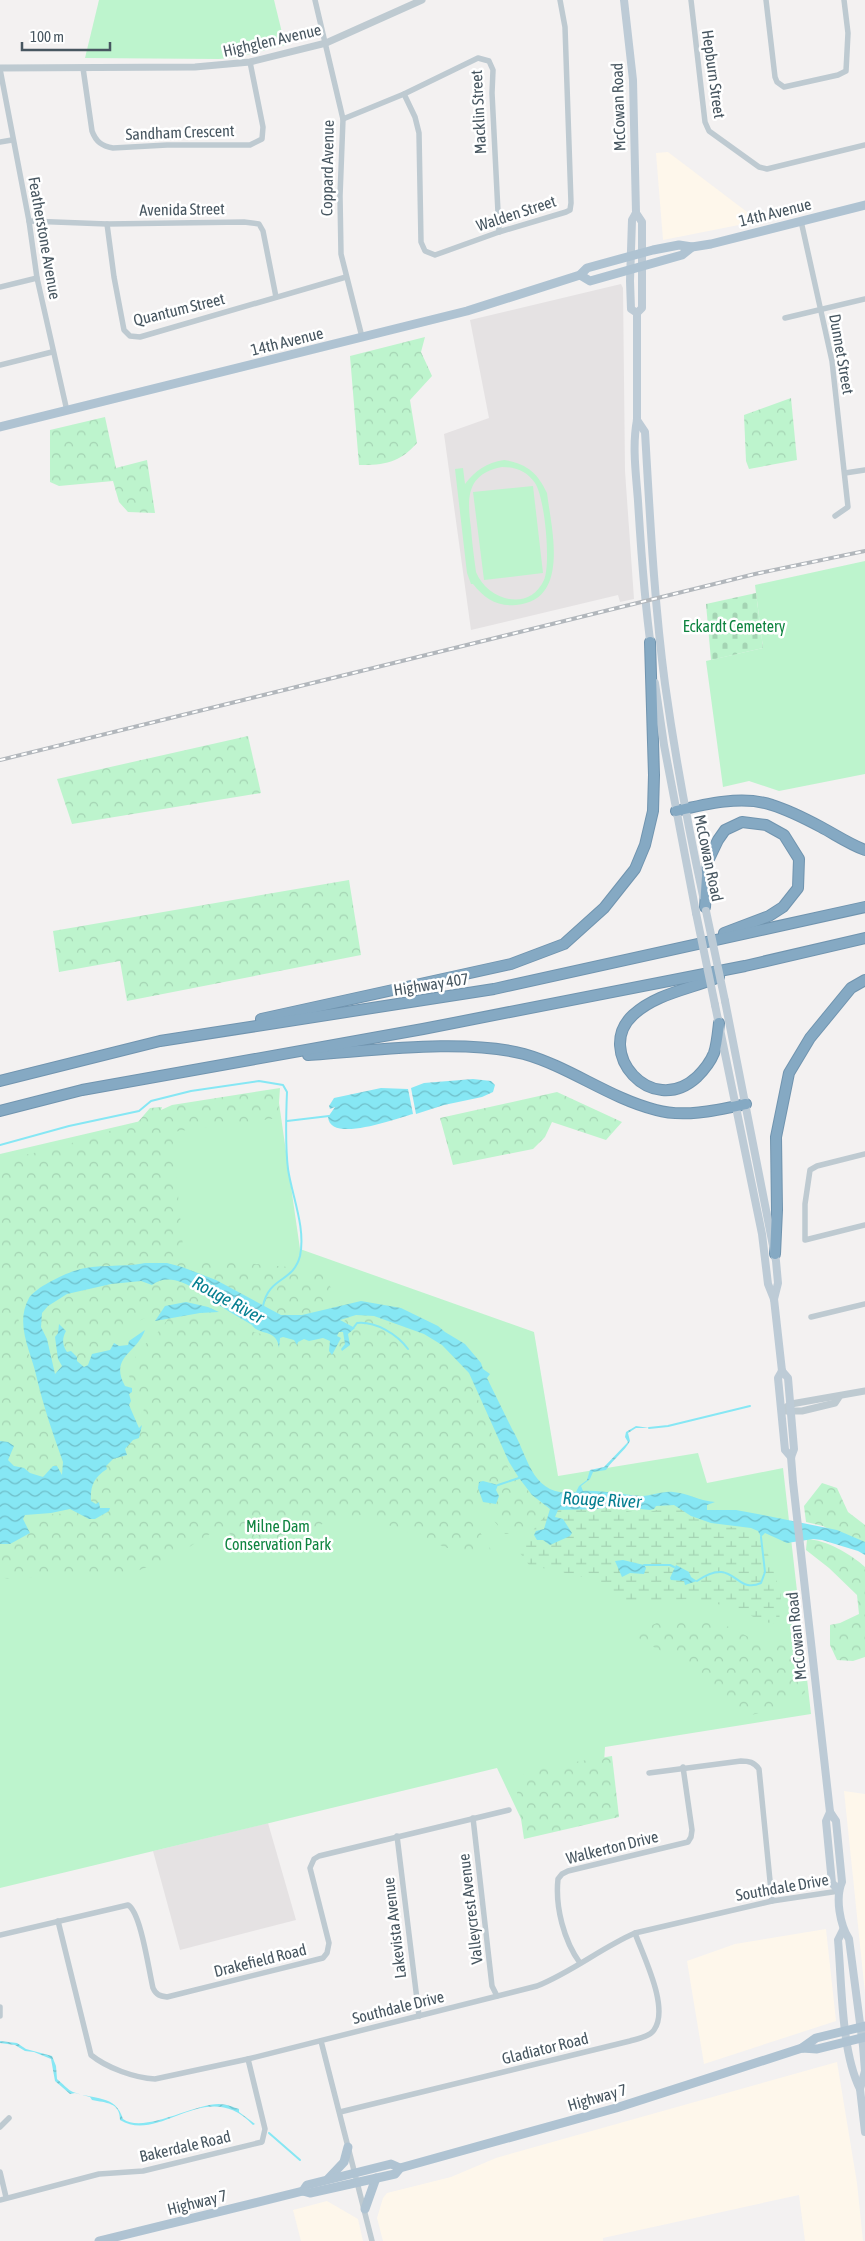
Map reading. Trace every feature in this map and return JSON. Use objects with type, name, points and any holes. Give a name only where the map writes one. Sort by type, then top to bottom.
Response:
[{"type":"highway","points":[[160,1042],[511,964],[564,944],[604,908],[635,869],[645,845],[653,811],[655,790],[650,642]]},
{"type":"highway","points":[[681,810],[743,801],[770,804],[820,826],[848,843],[865,850]]},
{"type":"highway","points":[[690,946],[769,916],[783,908],[798,888],[799,859],[784,835],[766,825],[742,822],[726,830],[718,840],[708,861],[703,910]]},
{"type":"highway","name":"Highway 407","points":[[0,1081],[160,1042],[494,989],[865,907]]},
{"type":"highway","points":[[0,1111],[82,1090],[744,966],[865,938]]},
{"type":"highway","points":[[720,1023],[714,1053],[710,1061],[705,1070],[686,1087],[668,1092],[646,1086],[623,1062],[620,1047],[623,1029],[632,1015],[651,1001],[744,966]]},
{"type":"highway","points":[[775,1254],[777,1210],[776,1137],[789,1073],[810,1038],[851,988],[865,980]]},
{"type":"highway","points":[[260,1058],[428,1048],[488,1048],[524,1054],[573,1074],[616,1096],[657,1111],[691,1113],[741,1105]]},
{"type":"main road","name":"McCowan Road","points":[[624,0],[633,80],[636,213],[632,220],[631,309],[637,313]]},
{"type":"main road","name":"14th Avenue","points":[[0,428],[467,311],[580,275],[588,268],[642,253],[679,245],[692,247],[865,205]]},
{"type":"main road","name":"McCowan Road","points":[[636,213],[642,222],[642,308],[637,313],[637,420],[635,433],[643,591],[664,745],[726,1001],[768,1284],[774,1298],[782,1371],[788,1378],[794,1449],[791,1457],[797,1514],[830,1812],[836,1821],[842,1882],[838,1891],[843,1930],[849,1939],[863,2027],[865,2070],[860,2089]]},
{"type":"main road","name":"14th Avenue","points":[[580,275],[590,281],[682,255],[692,247]]},
{"type":"main road","name":"McCowan Road","points":[[637,420],[645,432],[654,579],[681,810]]},
{"type":"main road","name":"McCowan Road","points":[[703,910],[715,1005],[741,1105],[775,1254],[778,1284],[774,1298]]},
{"type":"main road","name":"McCowan Road","points":[[782,1371],[778,1378],[785,1450],[791,1457]]},
{"type":"main road","name":"McCowan Road","points":[[843,1930],[838,1940],[846,2031],[852,2073],[860,2089],[865,2132]]},
{"type":"main road","name":"Highway 7","points":[[99,2241],[303,2191],[310,2193],[395,2174],[400,2168],[616,2108],[802,2048],[816,2038],[863,2027]]},
{"type":"main road","name":"Highway 7","points":[[802,2048],[817,2049],[863,2038]]},
{"type":"main road","points":[[328,2179],[344,2162],[348,2147]]},
{"type":"main road","name":"Highway 7","points":[[303,2191],[308,2185],[354,2172],[391,2164],[400,2168]]},
{"type":"main road","points":[[365,2209],[376,2178]]},
{"type":"street","name":"Coppard Avenue","points":[[315,0],[343,119],[340,215],[341,254],[362,337]]},
{"type":"street","name":"Highglen Avenue","points":[[0,68],[195,67],[250,62],[326,43],[410,2],[422,0]]},
{"type":"street","name":"Walden Street","points":[[404,94],[418,125],[421,242],[425,251],[435,255],[499,232],[570,210],[565,28],[560,0]]},
{"type":"street","name":"Hepburn Street","points":[[691,0],[705,122],[709,130],[759,167],[767,170],[865,145]]},
{"type":"street","points":[[766,0],[775,76],[777,82],[784,87],[838,75],[846,71],[848,33],[844,0]]},
{"type":"street","name":"Macklin Street","points":[[343,119],[404,94],[478,58],[489,61],[493,70],[492,102],[499,232]]},
{"type":"street","name":"Sandham Crescent","points":[[83,68],[92,131],[96,140],[105,146],[113,148],[250,144],[262,138],[263,127],[250,62]]},
{"type":"street","name":"Featherstone Avenue","points":[[0,68],[52,352],[67,412]]},
{"type":"street","points":[[0,142],[12,140]]},
{"type":"street","name":"Avenida Street","points":[[29,221],[106,224],[244,222],[259,224],[263,231],[276,297]]},
{"type":"street","name":"Dunnet Street","points":[[801,221],[833,370],[845,473],[848,507],[835,516]]},
{"type":"street","name":"Quantum Street","points":[[106,224],[124,330],[130,336],[140,337],[346,277]]},
{"type":"street","points":[[0,287],[38,278]]},
{"type":"street","points":[[785,318],[865,299]]},
{"type":"street","points":[[0,365],[52,352]]},
{"type":"street","points":[[845,473],[865,470]]},
{"type":"street","points":[[865,1154],[817,1166],[810,1170],[806,1204],[805,1240],[865,1226]]},
{"type":"street","points":[[811,1317],[865,1304]]},
{"type":"street","points":[[782,1410],[835,1403],[839,1397],[865,1391]]},
{"type":"street","points":[[649,1773],[683,1767],[741,1761],[751,1762],[756,1765],[759,1770],[772,1900]]},
{"type":"street","name":"Walkerton Drive","points":[[580,1963],[569,1948],[564,1930],[558,1879],[568,1871],[688,1842],[692,1837],[692,1830],[683,1767]]},
{"type":"street","name":"Drakefield Road","points":[[0,1935],[128,1905],[133,1908],[138,1920],[153,1988],[156,1994],[167,1997],[314,1961],[324,1958],[329,1943],[310,1868],[314,1859],[319,1856],[397,1836],[508,1810]]},
{"type":"street","name":"Valleycrest Avenue","points":[[473,1818],[492,1986],[497,1996]]},
{"type":"street","name":"Lakevista Avenue","points":[[397,1836],[419,2016]]},
{"type":"street","name":"Southdale Drive","points":[[58,1921],[91,2055],[99,2062],[144,2078],[155,2079],[248,2059],[537,1986],[568,1972],[619,1940],[635,1933],[772,1900],[838,1891]]},
{"type":"street","name":"Gladiator Road","points":[[340,2112],[630,2041],[654,2031],[659,2020],[658,1994],[635,1933]]},
{"type":"street","points":[[0,2007],[0,2016]]},
{"type":"street","points":[[321,2041],[372,2241]]},
{"type":"street","name":"Bakerdale Road","points":[[3,2199],[99,2174],[143,2171],[262,2142],[266,2129],[248,2059]]},
{"type":"street","points":[[0,2127],[9,2118]]},
{"type":"street","points":[[0,2172],[3,2199]]},
{"type":"shaded area","points":[[668,152],[759,221],[663,240],[656,153]]},
{"type":"shaded area","points":[[621,284],[623,288],[625,471],[634,599],[620,602],[618,595],[471,630],[444,434],[489,418],[470,320]]},
{"type":"shaded area","points":[[844,1791],[865,1794],[865,1993]]},
{"type":"shaded area","points":[[268,1823],[296,1920],[180,1950],[153,1851]]},
{"type":"shaded area","points":[[826,1929],[836,2021],[704,2064],[687,1961],[735,1944]]},
{"type":"shaded area","points":[[837,2062],[857,2183],[863,2241],[805,2241],[799,2195],[603,2238],[603,2241],[383,2241],[377,2218],[383,2198],[387,2193],[451,2177],[496,2158]]},
{"type":"shaded area","points":[[327,2201],[358,2219],[363,2241],[301,2241],[293,2210]]},
{"type":"green space","points":[[99,0],[274,0],[285,45],[238,57],[219,59],[85,58]]},
{"type":"green space","points":[[425,337],[421,352],[432,376],[410,400],[417,443],[404,455],[391,462],[359,465],[350,356]]},
{"type":"green space","points":[[791,398],[797,460],[749,469],[746,461],[744,415]]},
{"type":"green space","points":[[105,417],[116,468],[147,460],[155,513],[128,512],[119,502],[113,481],[59,486],[50,482],[50,430]]},
{"type":"green space","points":[[504,460],[525,466],[540,480],[547,493],[552,524],[554,560],[551,577],[545,591],[533,600],[516,605],[497,603],[486,597],[471,584],[467,573],[455,469],[463,468],[465,484],[482,468]],"holes":[[[507,467],[524,473],[535,483],[542,502],[546,531],[547,560],[544,580],[529,597],[519,599],[498,596],[481,582],[476,572],[469,507],[475,481],[490,470]]]},
{"type":"green space","points":[[533,486],[543,573],[484,580],[473,492]]},
{"type":"green space","points":[[865,561],[865,774],[779,791],[749,781],[723,787],[706,661],[763,648],[755,585]]},
{"type":"green space","name":"Eckardt Cemetery","points":[[756,593],[763,648],[711,660],[706,604]]},
{"type":"green space","points":[[248,736],[261,793],[72,824],[57,779]]},
{"type":"green space","points":[[349,880],[361,955],[127,1001],[120,961],[59,972],[53,931]]},
{"type":"green space","points":[[280,1088],[278,1118],[172,1132],[184,1257],[320,1270],[341,1304],[294,1322],[278,1321],[211,1280],[74,1274],[47,1284],[28,1300],[18,1318],[52,1432],[58,1473],[35,1483],[17,1456],[0,1450],[0,1160],[53,1149],[138,1122],[150,1108],[162,1107],[161,1110],[172,1105]]},
{"type":"green space","name":"Milne Dam Conservation Park","points":[[277,1089],[300,1249],[534,1332],[558,1476],[698,1453],[707,1483],[783,1468],[811,1714],[605,1747],[601,1811],[525,1827],[497,1768],[0,1888],[0,1154]]},
{"type":"green space","points":[[557,1092],[622,1122],[606,1140],[552,1122],[545,1137],[533,1149],[453,1165],[440,1118]]},
{"type":"green space","points":[[125,1274],[182,1282],[233,1318],[244,1329],[275,1338],[295,1340],[331,1331],[347,1319],[357,1317],[384,1321],[411,1329],[441,1348],[461,1367],[471,1382],[491,1432],[511,1473],[539,1502],[559,1503],[525,1533],[505,1534],[479,1503],[470,1516],[493,1553],[447,1548],[363,1515],[341,1517],[288,1537],[243,1544],[221,1527],[175,1556],[127,1575],[43,1576],[14,1580],[0,1577],[0,1551],[17,1525],[41,1515],[71,1513],[91,1506],[95,1482],[100,1472],[114,1454],[141,1431],[144,1407],[129,1376],[138,1350],[155,1336],[168,1319],[167,1316],[152,1315],[128,1326],[112,1340],[99,1360],[62,1385],[48,1359],[38,1312],[53,1296]]},
{"type":"green space","points":[[822,1483],[837,1488],[848,1512],[865,1525],[865,1549],[823,1526],[806,1522],[804,1506]]},
{"type":"green space","points":[[559,1503],[606,1507],[643,1514],[670,1506],[683,1509],[693,1517],[704,1521],[761,1533],[781,1594],[779,1624],[764,1622],[735,1608],[695,1599],[626,1601],[593,1579],[529,1565],[520,1553],[536,1526]]},
{"type":"green space","points":[[807,1539],[838,1548],[865,1567],[865,1657],[853,1661],[837,1660],[830,1645],[830,1625],[840,1623],[859,1614],[857,1595],[829,1568],[806,1550]]},
{"type":"green space","points":[[668,1618],[700,1621],[730,1627],[760,1643],[799,1647],[805,1693],[774,1708],[740,1717],[732,1712],[722,1693],[697,1671],[641,1640],[634,1633]]},
{"type":"green space","points":[[612,1756],[619,1817],[524,1839],[516,1785],[526,1770]]},
{"type":"water","points":[[473,1079],[491,1081],[495,1085],[493,1092],[482,1097],[444,1105],[416,1114],[411,1088],[424,1083]]},
{"type":"water","points":[[381,1088],[408,1089],[413,1114],[380,1124],[352,1129],[332,1125],[328,1117],[335,1107],[330,1109],[329,1106],[334,1098]]},
{"type":"water","name":"Rouge River","points":[[167,1263],[216,1280],[281,1315],[302,1315],[361,1301],[401,1308],[438,1326],[465,1344],[481,1363],[483,1369],[490,1374],[487,1378],[528,1463],[540,1482],[549,1489],[561,1492],[576,1492],[579,1486],[587,1480],[590,1470],[604,1467],[628,1442],[625,1437],[626,1432],[636,1426],[649,1428],[636,1428],[628,1433],[630,1441],[625,1449],[606,1470],[593,1472],[590,1479],[581,1486],[583,1491],[642,1496],[669,1492],[683,1494],[715,1502],[707,1505],[707,1510],[736,1510],[837,1530],[865,1542],[865,1555],[822,1540],[813,1539],[787,1543],[765,1533],[761,1537],[758,1531],[751,1528],[711,1523],[691,1516],[674,1505],[656,1506],[650,1510],[613,1506],[600,1509],[558,1510],[555,1517],[563,1519],[572,1533],[570,1536],[550,1545],[543,1540],[537,1540],[534,1535],[536,1531],[544,1529],[550,1509],[532,1495],[519,1478],[509,1462],[469,1373],[442,1345],[424,1334],[374,1316],[356,1315],[340,1320],[355,1328],[348,1334],[350,1345],[342,1351],[341,1349],[345,1344],[343,1332],[339,1332],[337,1336],[341,1338],[332,1355],[329,1351],[330,1341],[323,1338],[309,1341],[304,1339],[298,1342],[297,1345],[294,1340],[283,1337],[280,1338],[279,1348],[278,1342],[271,1335],[255,1328],[188,1285],[170,1280],[152,1285],[141,1281],[111,1284],[67,1294],[48,1306],[42,1313],[41,1327],[47,1339],[55,1374],[62,1366],[58,1359],[55,1337],[58,1333],[59,1324],[66,1331],[63,1342],[65,1349],[67,1352],[71,1351],[77,1357],[77,1361],[84,1367],[88,1365],[92,1354],[110,1350],[114,1343],[119,1346],[128,1345],[129,1341],[145,1330],[122,1362],[120,1368],[125,1386],[132,1388],[132,1392],[129,1394],[131,1401],[129,1405],[139,1428],[142,1425],[139,1438],[133,1440],[125,1449],[127,1455],[113,1459],[92,1486],[91,1501],[96,1504],[99,1502],[100,1508],[110,1508],[109,1511],[95,1519],[89,1519],[70,1509],[25,1515],[23,1519],[30,1533],[10,1544],[0,1544],[0,1441],[8,1442],[14,1446],[8,1460],[14,1466],[24,1468],[30,1473],[43,1477],[53,1466],[57,1466],[62,1475],[63,1462],[46,1411],[24,1329],[23,1318],[29,1298],[43,1286],[74,1271],[92,1267]]},
{"type":"water","points":[[186,1302],[208,1307],[219,1312],[200,1313],[155,1321],[165,1306]]},
{"type":"water","points":[[483,1481],[498,1485],[496,1490],[499,1496],[496,1504],[483,1502],[478,1488],[479,1482]]},
{"type":"water","points":[[623,1560],[644,1565],[646,1568],[644,1574],[630,1573],[622,1577],[615,1561]]},
{"type":"water","points":[[676,1565],[689,1572],[691,1577],[697,1581],[685,1585],[684,1581],[671,1580],[670,1578]]},
{"type":"water","points":[[0,2041],[17,2043],[26,2049],[52,2056],[56,2066],[57,2079],[67,2088],[73,2092],[103,2099],[115,2105],[120,2111],[123,2119],[132,2123],[156,2121],[196,2108],[219,2104],[239,2109],[239,2112],[255,2124],[253,2125],[235,2111],[218,2107],[201,2108],[151,2124],[135,2125],[120,2120],[118,2110],[111,2104],[92,2100],[90,2097],[75,2093],[70,2094],[55,2081],[51,2059],[34,2052],[25,2051],[15,2045],[0,2043]]},
{"type":"waterway","name":"Rouge River","points":[[0,1145],[69,1126],[139,1111],[151,1101],[191,1091],[259,1081],[283,1085],[287,1092],[286,1140],[288,1169],[300,1223],[301,1245],[297,1265],[287,1276],[270,1289],[263,1306]]},
{"type":"waterway","points":[[287,1121],[329,1116]]},
{"type":"waterway","points":[[354,1327],[357,1323],[378,1326],[398,1338],[408,1349]]},
{"type":"waterway","points":[[649,1428],[668,1426],[750,1406]]},
{"type":"waterway","points":[[498,1485],[519,1478]]},
{"type":"waterway","points":[[697,1581],[710,1574],[719,1572],[727,1573],[745,1584],[761,1583],[765,1572],[761,1537]]},
{"type":"waterway","points":[[644,1565],[670,1565],[674,1567]]},
{"type":"waterway","points":[[269,2133],[300,2160]]},
{"type":"railway","points":[[0,760],[755,574],[865,551]]}]
